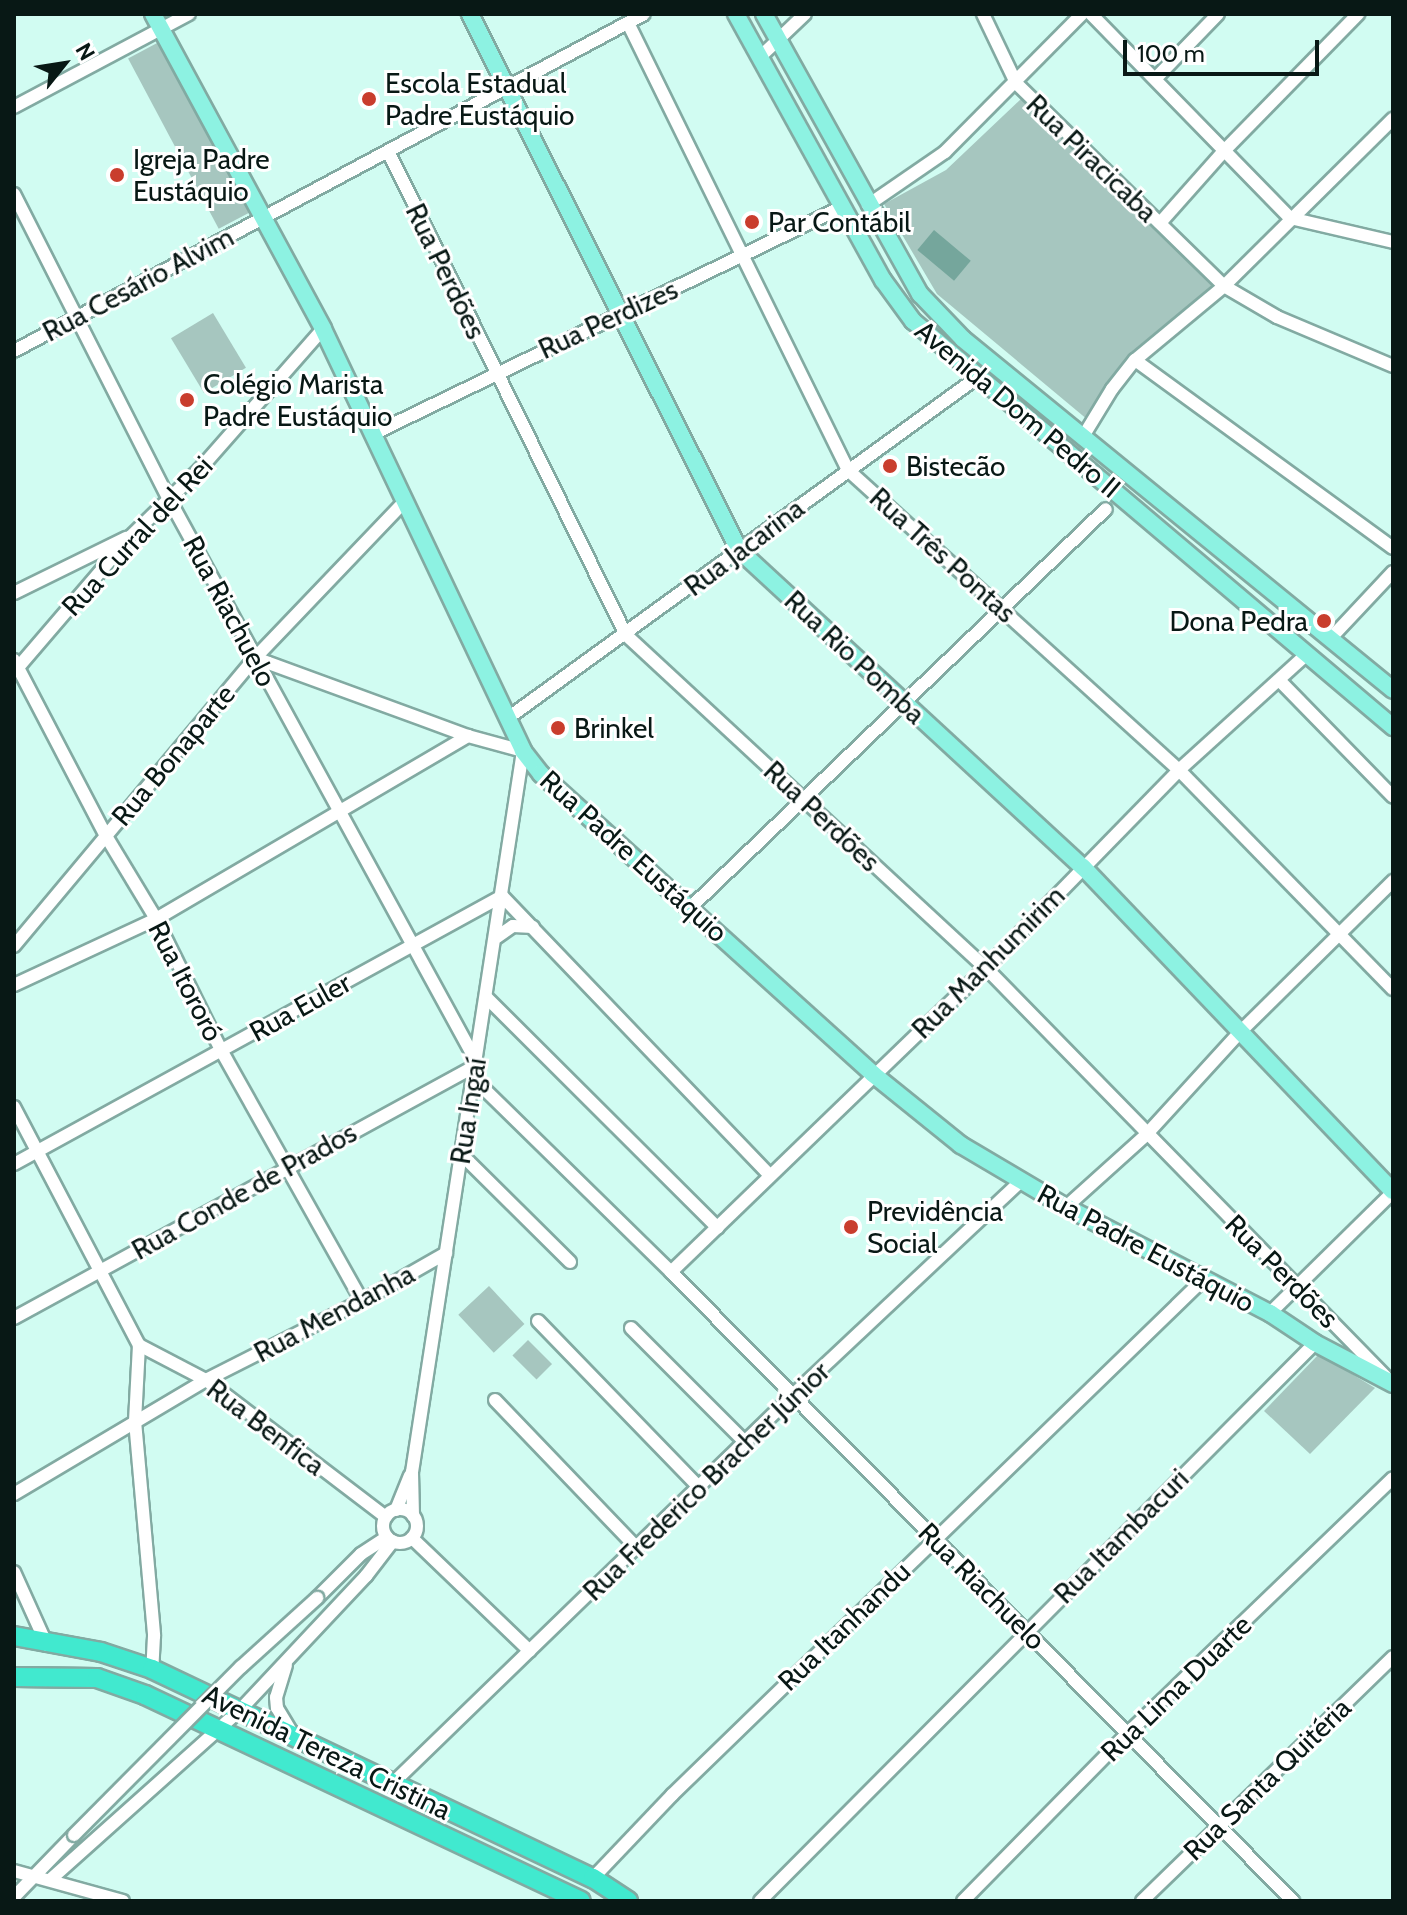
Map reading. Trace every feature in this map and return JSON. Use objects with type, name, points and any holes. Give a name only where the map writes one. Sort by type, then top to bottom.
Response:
[{"type":"highway","name":"Avenida Tereza Cristina","points":[[14,1636],[47,1645],[101,1652],[152,1669],[593,1878],[628,1901]]},
{"type":"highway","name":"Avenida Tereza Cristina","points":[[14,1677],[97,1678],[145,1695],[581,1901]]},
{"type":"main road","name":"Rua Rio Pomba","points":[[470,14],[739,550],[1083,867],[1393,1192]]},
{"type":"main road","name":"Avenida Dom Pedro II","points":[[736,14],[883,280],[913,321],[1393,727]]},
{"type":"main road","name":"Avenida Dom Pedro II","points":[[764,14],[920,294],[963,339],[1393,690]]},
{"type":"main road","name":"Rua Padre Eustáquio","points":[[156,21],[265,215],[375,433],[523,751],[541,774],[873,1074],[961,1145],[1066,1207],[1270,1313],[1315,1343],[1393,1384]]},
{"type":"street","points":[[14,107],[156,21],[189,14]]},
{"type":"street","name":"Rua Cesário Alvim","points":[[14,351],[644,14]]},
{"type":"street","points":[[760,57],[805,14]]},
{"type":"street","name":"Rua Piracicaba","points":[[983,14],[1016,83],[1224,286],[1277,317],[1393,366]]},
{"type":"street","points":[[868,205],[945,152],[1082,14]]},
{"type":"street","points":[[1091,14],[1290,218],[1393,242]]},
{"type":"street","points":[[1156,78],[1218,14]]},
{"type":"street","points":[[1160,223],[1224,151],[1358,14]]},
{"type":"street","name":"Rua Três Pontas","points":[[628,23],[848,470],[1179,770],[1393,989]]},
{"type":"street","points":[[1084,435],[1112,389],[1135,360],[1224,286],[1393,119]]},
{"type":"street","name":"Rua Perdões","points":[[388,151],[626,635],[986,968],[1146,1135],[1393,1384]]},
{"type":"street","name":"Rua Riachuelo","points":[[14,194],[169,499],[456,1024],[475,1068]]},
{"type":"street","name":"Rua Perdizes","points":[[375,433],[495,372],[842,207]]},
{"type":"street","name":"Rua Curral del Rei","points":[[15,666],[323,329]]},
{"type":"street","points":[[1135,360],[1393,548]]},
{"type":"street","name":"Rua Jacarina","points":[[508,718],[979,376]]},
{"type":"street","name":"Rua Bonaparte","points":[[14,946],[255,658],[405,501]]},
{"type":"street","points":[[690,908],[1106,509]]},
{"type":"street","points":[[14,593],[130,537]]},
{"type":"street","points":[[1330,639],[1393,572]]},
{"type":"street","name":"Rua Manhumirim","points":[[671,1272],[986,968],[1179,770],[1307,654]]},
{"type":"street","points":[[255,658],[468,736],[523,751]]},
{"type":"street","name":"Rua Itororó","points":[[15,666],[106,836],[156,919],[221,1050],[362,1301]]},
{"type":"street","points":[[1279,680],[1393,797]]},
{"type":"street","points":[[14,985],[156,919],[337,810],[468,736]]},
{"type":"street","name":"Rua Ingaí","points":[[413,1516],[412,1472],[497,937],[523,751]]},
{"type":"street","points":[[1066,1207],[1146,1135],[1241,1031],[1393,881]]},
{"type":"street","points":[[502,896],[770,1175]]},
{"type":"street","name":"Rua Euler","points":[[14,1164],[502,896]]},
{"type":"street","points":[[497,937],[513,926],[533,927]]},
{"type":"street","points":[[486,997],[718,1228]]},
{"type":"street","points":[[456,1024],[482,1023]]},
{"type":"street","points":[[475,1068],[671,1272]]},
{"type":"street","name":"Rua Conde de Prados","points":[[14,1318],[287,1167],[475,1068]]},
{"type":"street","points":[[14,1107],[139,1345],[135,1421],[154,1636],[152,1669]]},
{"type":"street","points":[[462,1155],[570,1262]]},
{"type":"street","name":"Rua Frederico Bracher Júnior","points":[[392,1784],[747,1444],[793,1395],[1021,1181]]},
{"type":"street","points":[[1270,1313],[1393,1192]]},
{"type":"street","name":"Rua Mendanha","points":[[14,1494],[206,1380],[362,1301],[446,1253]]},
{"type":"street","name":"Rua Riachuelo","points":[[671,1272],[1293,1901]]},
{"type":"street","name":"Rua Itanhandu","points":[[593,1878],[672,1795],[934,1537],[1204,1279]]},
{"type":"street","points":[[538,1321],[700,1488]]},
{"type":"street","points":[[631,1328],[747,1444]]},
{"type":"street","name":"Rua Itambacuri","points":[[760,1901],[1026,1630],[1315,1343]]},
{"type":"street","name":"Rua Benfica","points":[[139,1345],[206,1380],[391,1514]]},
{"type":"street","points":[[495,1400],[637,1548]]},
{"type":"street","name":"Rua Ingaí","points":[[391,1514],[412,1472]]},
{"type":"street","name":"Rua Lima Duarte","points":[[963,1901],[1127,1734],[1393,1478]]},
{"type":"street","points":[[14,1897],[241,1667],[361,1554],[390,1539],[403,1542],[412,1538],[417,1526],[413,1516],[391,1514],[384,1528],[390,1539]]},
{"type":"street","points":[[412,1538],[530,1651]]},
{"type":"street","points":[[51,1879],[241,1709],[366,1576],[390,1539]]},
{"type":"street","points":[[14,1572],[47,1645]]},
{"type":"street","name":"Rua Santa Quitéria","points":[[1142,1901],[1393,1657]]},
{"type":"street","points":[[289,1658],[276,1697],[277,1708],[293,1735]]},
{"type":"street","points":[[14,1871],[123,1901]]},
{"type":"shaded area","points":[[159,42],[250,212],[219,229],[128,58]]},
{"type":"shaded area","points":[[1021,99],[1221,287],[1127,362],[1088,420],[937,294],[884,204],[946,170]]},
{"type":"shaded area","points":[[934,230],[971,261],[954,281],[917,250]]},
{"type":"shaded area","points":[[213,313],[246,368],[204,393],[171,338]]},
{"type":"shaded area","points":[[489,1286],[524,1324],[494,1353],[458,1315]]},
{"type":"shaded area","points":[[528,1340],[552,1364],[536,1380],[512,1356]]},
{"type":"shaded area","points":[[1319,1354],[1375,1388],[1310,1454],[1264,1411]]},
{"type":"place","name":"Escola Estadual Padre Eustáquio","points":[[369,99]]},
{"type":"place","name":"Igreja Padre Eustáquio","points":[[117,175]]},
{"type":"place","name":"Par Contábil","points":[[752,222]]},
{"type":"place","name":"Colégio Marista Padre Eustáquio","points":[[187,400]]},
{"type":"place","name":"Bistecão","points":[[890,466]]},
{"type":"place","name":"Dona Pedra","points":[[1324,621]]},
{"type":"place","name":"Brinkel","points":[[558,728]]},
{"type":"place","name":"Previdência Social","points":[[851,1227]]}]
